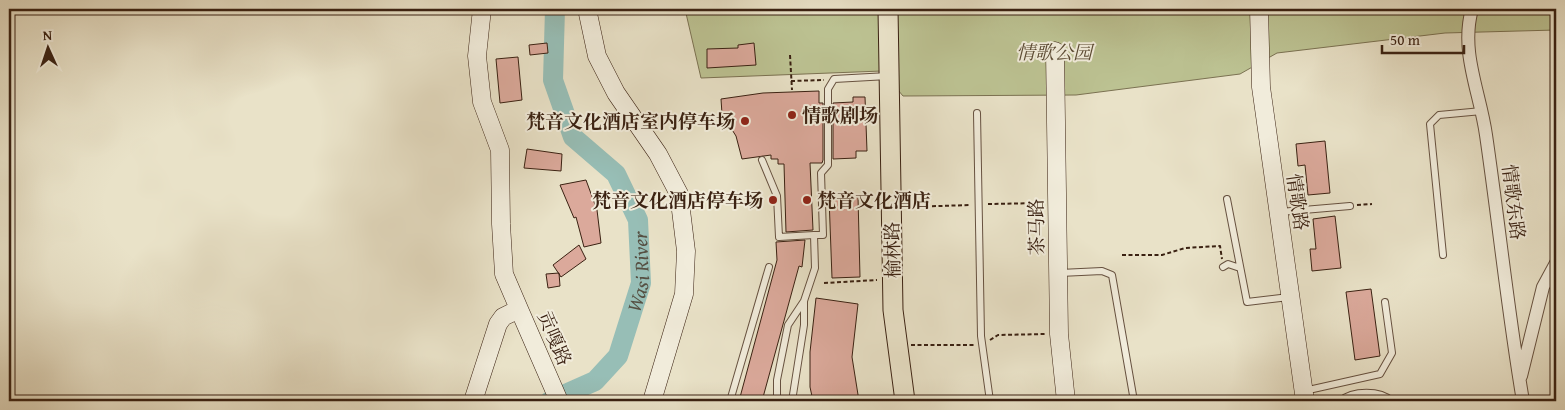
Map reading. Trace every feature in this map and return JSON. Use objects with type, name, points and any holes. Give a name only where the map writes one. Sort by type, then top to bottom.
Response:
[{"type":"main road","name":"榆林路","points":[[888,9],[892,280],[896,345],[905,401]]},
{"type":"street","points":[[482,9],[477,56],[482,102],[500,150],[504,274],[522,317]]},
{"type":"street","points":[[587,9],[597,56],[616,93],[658,154],[679,194],[686,251],[684,294],[652,401]]},
{"type":"street","name":"情歌路","points":[[1259,9],[1261,87],[1304,396]]},
{"type":"street","name":"情歌东路","points":[[1472,9],[1469,20],[1467,52],[1482,112],[1523,401]]},
{"type":"street","name":"茶马路","points":[[1055,51],[1059,334],[1066,401]]},
{"type":"street","points":[[1520,381],[1543,288],[1556,263]]},
{"type":"street","name":"贡嘎路","points":[[473,401],[498,324],[503,317],[522,317],[559,401]]},
{"type":"lane","points":[[762,160],[777,196],[779,237],[823,235],[821,173],[828,165],[828,90],[834,79],[889,76]]},
{"type":"lane","points":[[1443,255],[1430,124],[1439,115],[1482,112]]},
{"type":"lane","points":[[976,113],[981,336],[990,401]]},
{"type":"lane","points":[[1227,198],[1247,302],[1290,297]]},
{"type":"lane","points":[[1278,212],[1350,206]]},
{"type":"lane","points":[[777,401],[777,380],[788,325],[804,301],[815,268],[814,235]]},
{"type":"lane","points":[[1222,267],[1228,264],[1240,268]]},
{"type":"lane","points":[[730,401],[769,267]]},
{"type":"lane","points":[[1058,273],[1102,271],[1112,275],[1134,401]]},
{"type":"lane","points":[[792,401],[804,325],[804,301]]},
{"type":"lane","points":[[1304,396],[1380,374],[1392,353],[1384,302]]},
{"type":"lane","points":[[1340,401],[1349,396],[1372,393],[1380,394],[1392,401]]},
{"type":"path","points":[[790,55],[792,90]]},
{"type":"path","points":[[791,81],[834,79]]},
{"type":"path","points":[[1003,204],[1057,202]]},
{"type":"path","points":[[1350,206],[1372,204]]},
{"type":"path","points":[[891,207],[953,206]]},
{"type":"path","points":[[1122,255],[1162,255],[1185,248],[1220,246],[1222,267]]},
{"type":"path","points":[[824,283],[892,280]]},
{"type":"path","points":[[998,335],[1059,334]]},
{"type":"path","points":[[896,345],[959,344]]},
{"type":"green space","name":"情歌公园","points":[[685,9],[1556,9],[1556,30],[1445,33],[1277,53],[1240,74],[1076,95],[903,96],[882,71],[701,78]]},
{"type":"building","points":[[547,43],[548,53],[530,55],[529,45]]},
{"type":"building","points":[[754,43],[756,65],[707,68],[707,49],[738,48],[738,45]]},
{"type":"building","points":[[518,57],[522,100],[500,103],[496,59]]},
{"type":"building","points":[[819,91],[819,103],[823,103],[823,160],[822,163],[810,163],[813,230],[786,232],[784,164],[778,164],[778,159],[771,159],[771,155],[742,159],[736,136],[722,114],[721,99],[763,93]]},
{"type":"building","points":[[853,97],[865,97],[867,151],[856,151],[856,158],[833,159],[833,103],[853,102]]},
{"type":"building","points":[[1325,141],[1330,193],[1308,195],[1305,165],[1298,166],[1296,144]]},
{"type":"building","points":[[527,149],[562,154],[561,171],[524,168]]},
{"type":"building","points":[[586,180],[597,210],[601,243],[584,247],[576,217],[574,218],[560,185]]},
{"type":"building","points":[[829,197],[858,197],[860,277],[832,278]]},
{"type":"building","points":[[1335,216],[1341,268],[1312,271],[1310,249],[1316,249],[1313,219]]},
{"type":"building","points":[[805,240],[802,267],[799,266],[762,401],[739,401],[777,260],[776,242]]},
{"type":"building","points":[[579,245],[586,259],[561,277],[553,265]]},
{"type":"building","points":[[559,273],[560,286],[548,288],[546,274]]},
{"type":"building","points":[[1371,289],[1380,356],[1355,360],[1346,292]]},
{"type":"building","points":[[816,298],[858,304],[852,357],[859,401],[813,401],[810,387],[810,352]]},
{"type":"waterway","name":"Wasi River","points":[[550,401],[595,381],[618,356],[641,283],[638,220],[616,174],[573,137],[553,80],[555,9]]},
{"type":"place","name":"情歌剧场","points":[[792,115]]},
{"type":"place","name":"梵音文化酒店室内停车场","points":[[745,121]]},
{"type":"place","name":"梵音文化酒店停车场","points":[[773,200]]},
{"type":"place","name":"梵音文化酒店","points":[[807,200]]}]
